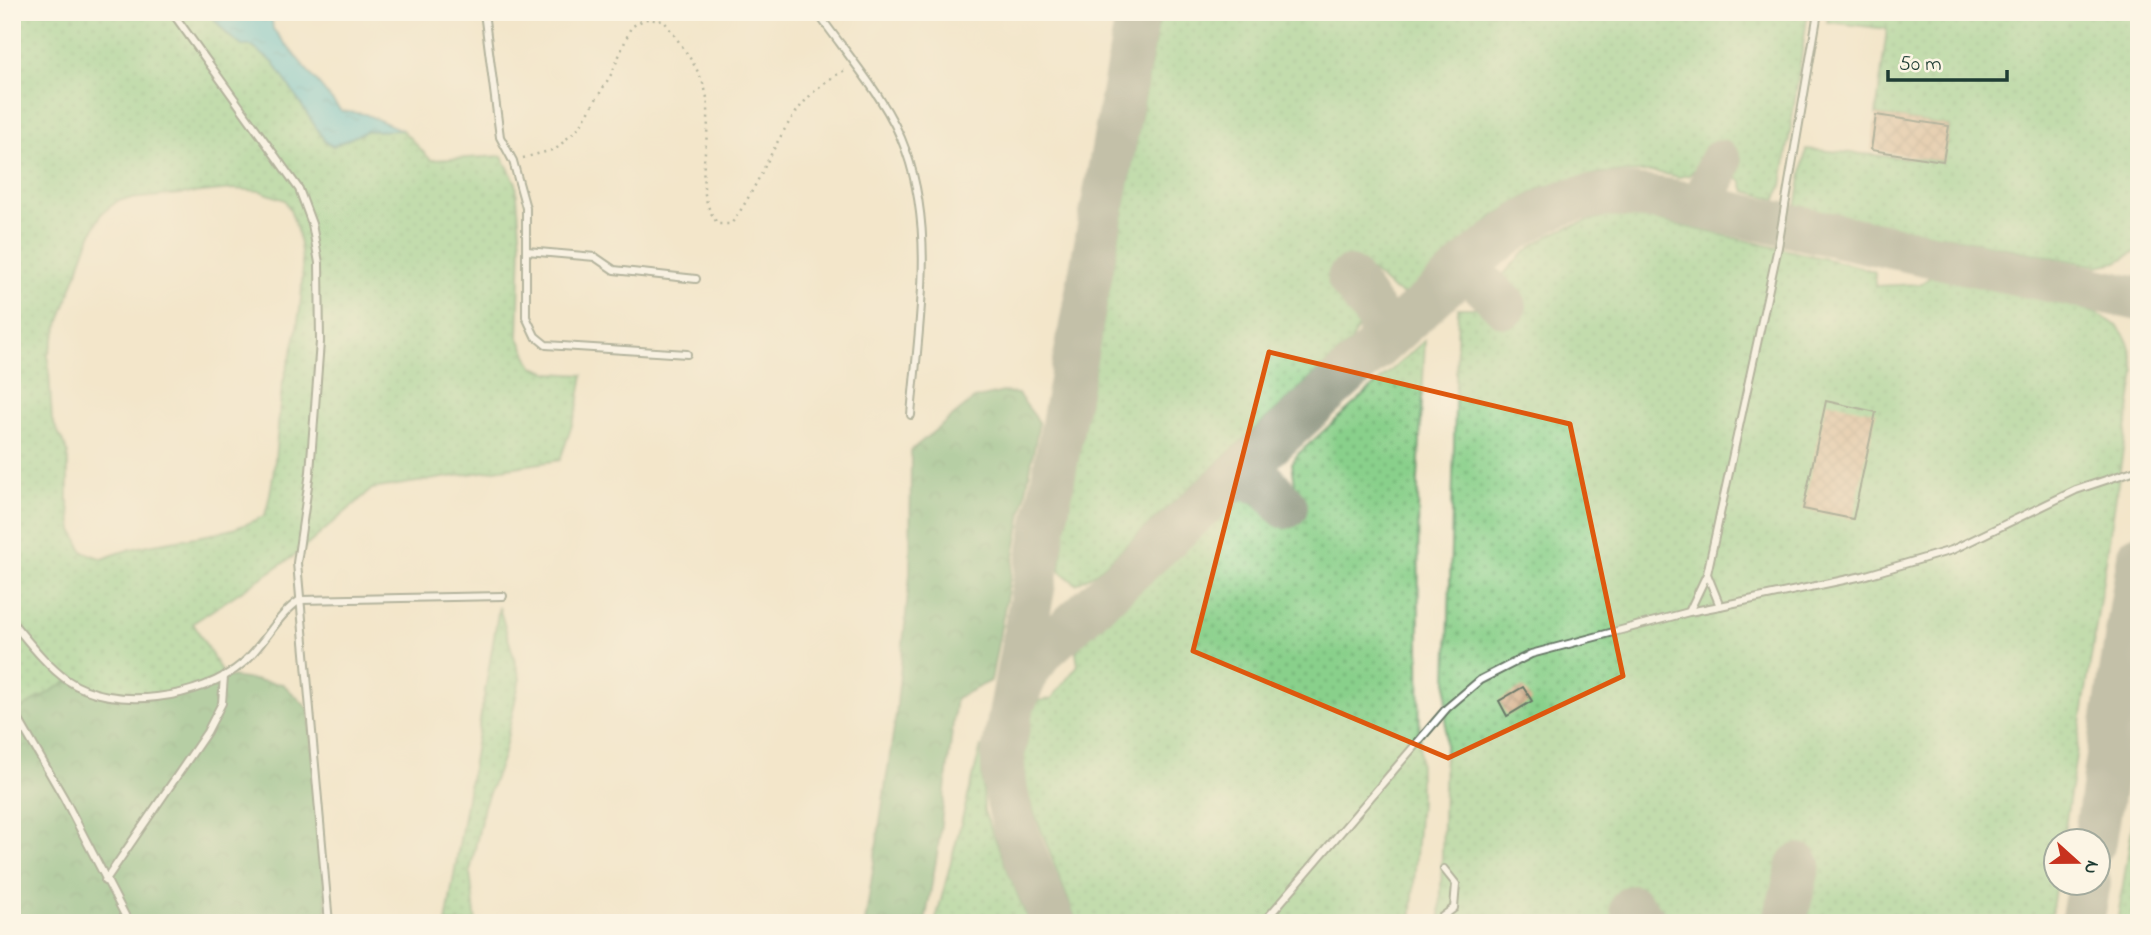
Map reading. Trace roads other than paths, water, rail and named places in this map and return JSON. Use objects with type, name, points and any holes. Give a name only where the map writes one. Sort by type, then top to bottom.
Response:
[{"type":"lane","points":[[172,12],[299,189],[312,224],[322,301],[310,472],[299,532],[297,563],[329,923]]},
{"type":"lane","points":[[484,12],[500,138],[513,161],[526,208],[526,317],[535,336],[546,345],[687,354]]},
{"type":"lane","points":[[817,12],[885,109],[906,149],[922,207],[923,264],[911,415]]},
{"type":"lane","points":[[1689,612],[1707,574],[1778,247],[1818,12]]},
{"type":"lane","points":[[527,251],[595,257],[614,270],[696,279]]},
{"type":"lane","points":[[1263,923],[1447,708],[1480,680],[1531,654],[1689,612],[1863,576],[1952,550],[2076,490],[2139,468]]},
{"type":"lane","points":[[1707,574],[1720,606]]},
{"type":"lane","points":[[12,622],[34,649],[68,681],[103,694],[141,700],[175,695],[224,676],[242,664],[278,621],[300,600],[503,596]]},
{"type":"lane","points":[[105,881],[207,732],[222,703],[224,676]]},
{"type":"lane","points":[[12,708],[64,798],[129,923]]},
{"type":"lane","points":[[1434,923],[1454,908],[1456,884],[1444,869]]},
{"type":"water","points":[[208,12],[271,12],[273,29],[341,111],[365,114],[402,130],[366,131],[333,146],[325,141],[274,63],[251,46],[242,46],[228,35]]}]
